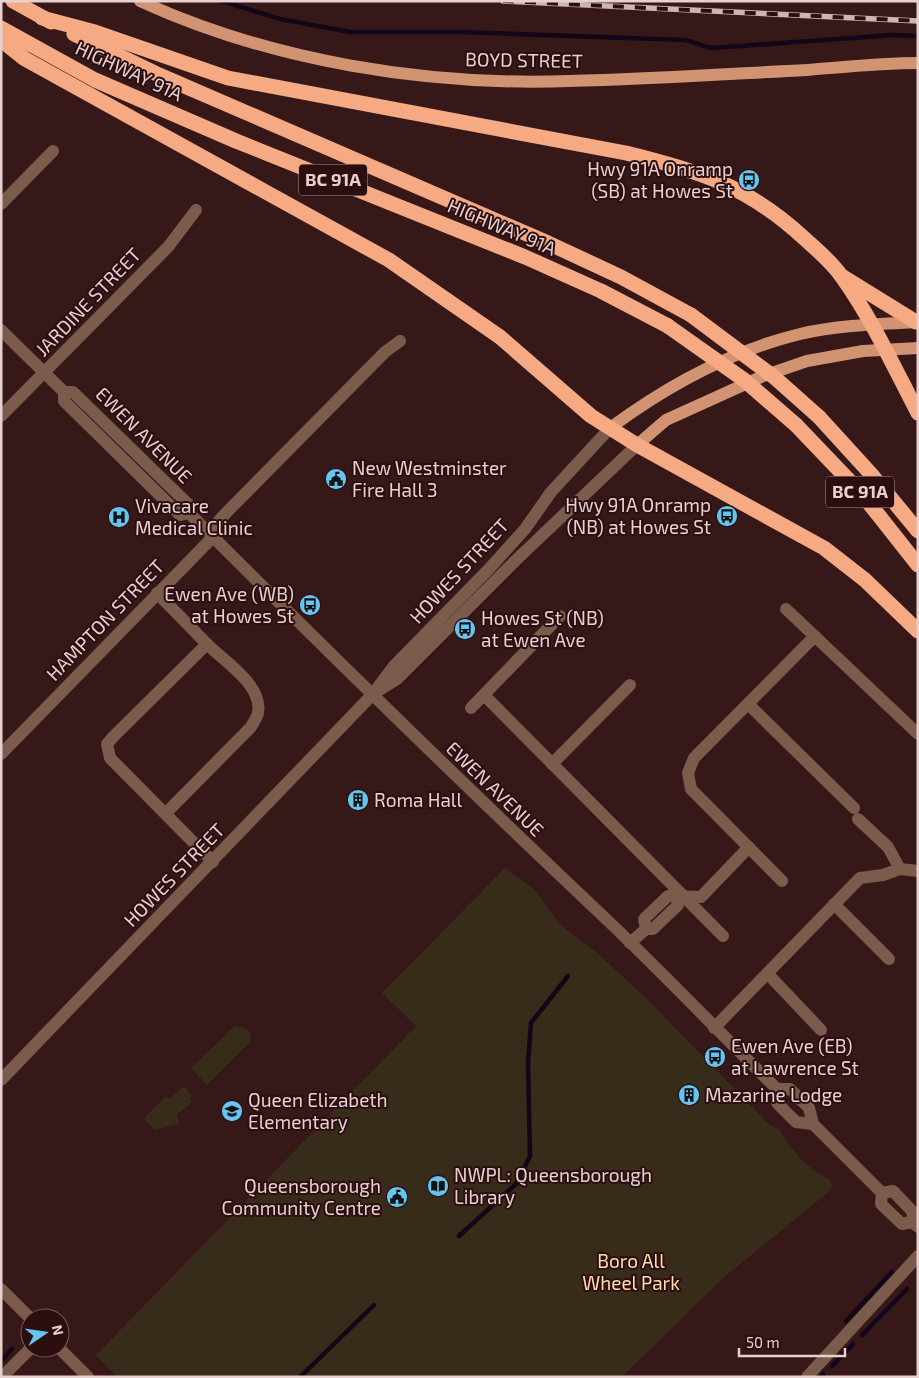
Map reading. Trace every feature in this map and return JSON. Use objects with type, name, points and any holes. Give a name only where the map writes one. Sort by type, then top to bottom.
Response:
[{"type":"highway","name":"HIGHWAY 91A","points":[[13,1],[42,18],[159,75],[581,258],[621,277],[691,315],[774,377],[820,417],[871,474],[918,531]]},
{"type":"highway","points":[[42,18],[95,32],[228,78],[626,153],[687,168],[740,190],[784,220],[824,256],[841,276],[870,324],[918,413]]},
{"type":"highway","name":"HIGHWAY 91A","points":[[1,28],[95,80],[236,141],[525,257],[601,291],[668,326],[743,379],[796,425],[861,493],[918,565]]},
{"type":"highway","points":[[1,40],[25,59],[117,112],[390,260],[500,337],[591,416],[637,445],[824,548],[864,580],[918,631]]},
{"type":"highway","points":[[841,276],[917,322]]},
{"type":"main road","name":"BOYD STREET","points":[[140,1],[202,25],[267,46],[314,57],[378,69],[505,82],[568,82],[918,63]]},
{"type":"main road","name":"HOWES STREET","points":[[610,428],[646,401],[701,370],[750,348],[801,334],[870,324],[917,322]]},
{"type":"main road","name":"HOWES STREET","points":[[637,445],[666,420],[763,376],[807,361],[863,351],[918,348]]},
{"type":"street","points":[[1,204],[53,151]]},
{"type":"street","name":"JARDINE STREET","points":[[1,416],[168,247],[196,210]]},
{"type":"street","name":"EWEN AVENUE","points":[[1,330],[64,392],[64,401],[180,515],[189,513],[372,696],[630,943],[777,1089],[790,1089],[809,1108],[813,1124],[882,1193],[881,1204],[902,1224],[915,1224]]},
{"type":"street","name":"HAMPTON STREET","points":[[1,754],[213,537],[217,523],[224,515],[385,352],[400,341]]},
{"type":"street","name":"HOWES STREET","points":[[1,1080],[372,696],[393,668],[525,528],[551,492],[610,428]]},
{"type":"street","name":"HOWES STREET","points":[[372,696],[397,679],[515,561],[637,445]]},
{"type":"street","points":[[157,593],[249,684],[258,696],[258,714],[251,727],[166,813]]},
{"type":"street","points":[[786,608],[918,734]]},
{"type":"street","points":[[471,708],[560,616]]},
{"type":"street","points":[[782,881],[691,789],[688,774],[694,758],[815,636]]},
{"type":"street","points":[[207,644],[107,744],[110,758],[213,862]]},
{"type":"street","points":[[552,764],[630,685]]},
{"type":"street","points":[[484,695],[679,895],[723,936]]},
{"type":"street","points":[[748,704],[888,847],[900,869]]},
{"type":"street","points":[[679,895],[701,897],[749,847]]},
{"type":"street","points":[[714,1028],[860,878],[883,875],[900,869],[918,871]]},
{"type":"street","points":[[630,943],[646,929],[653,929],[678,905],[679,895]]},
{"type":"street","points":[[834,904],[889,959]]},
{"type":"street","points":[[768,974],[821,1030]]},
{"type":"street","name":"EWEN AVENUE","points":[[777,1089],[777,1103],[796,1122],[813,1124]]},
{"type":"street","points":[[807,1377],[918,1256]]},
{"type":"street","points":[[1,1289],[20,1308]]},
{"type":"street","points":[[2,1377],[21,1358]]},
{"type":"street","points":[[69,1358],[88,1377]]},
{"type":"green space","name":"Boro All Wheel Park","points":[[505,868],[534,889],[562,926],[595,951],[644,996],[771,1126],[780,1130],[788,1144],[801,1159],[822,1176],[829,1179],[832,1185],[831,1190],[723,1278],[622,1377],[117,1377],[96,1355],[416,1026],[382,993]]},
{"type":"green space","points":[[235,1026],[247,1028],[251,1034],[249,1043],[207,1085],[191,1068]]},
{"type":"green space","points":[[184,1086],[192,1096],[189,1098],[192,1102],[177,1115],[179,1124],[154,1130],[144,1118],[166,1096],[169,1099]]},
{"type":"waterway","points":[[222,1],[280,19],[350,32],[463,32],[684,40],[712,48],[893,35],[918,36]]},
{"type":"waterway","points":[[459,1236],[517,1183],[530,1156],[528,1063],[531,1023],[568,976]]},
{"type":"waterway","points":[[846,1321],[892,1272]]},
{"type":"waterway","points":[[862,1335],[907,1289]]},
{"type":"waterway","points":[[300,1377],[374,1305]]},
{"type":"waterway","points":[[832,1366],[853,1344]]},
{"type":"waterway","points":[[1,1361],[12,1349]]},
{"type":"railway","points":[[503,1],[918,21]]},
{"type":"place","name":"Hwy 91A Onramp (SB) at Howes St","points":[[749,180]]},
{"type":"place","name":"New Westminster Fire Hall 3","points":[[336,479]]},
{"type":"place","name":"Hwy 91A Onramp (NB) at Howes St","points":[[727,516]]},
{"type":"place","name":"Vivacare Medical Clinic","points":[[119,517]]},
{"type":"place","name":"Ewen Ave (WB) at Howes St","points":[[310,605]]},
{"type":"place","name":"Howes St (NB) at Ewen Ave","points":[[465,629]]},
{"type":"place","name":"Roma Hall","points":[[358,800]]},
{"type":"place","name":"Ewen Ave (EB) at Lawrence St","points":[[715,1057]]},
{"type":"place","name":"Mazarine Lodge","points":[[689,1095]]},
{"type":"place","name":"Queen Elizabeth Elementary","points":[[232,1111]]},
{"type":"place","name":"NWPL: Queensborough Library","points":[[438,1186]]},
{"type":"place","name":"Queensborough Community Centre","points":[[397,1197]]}]
